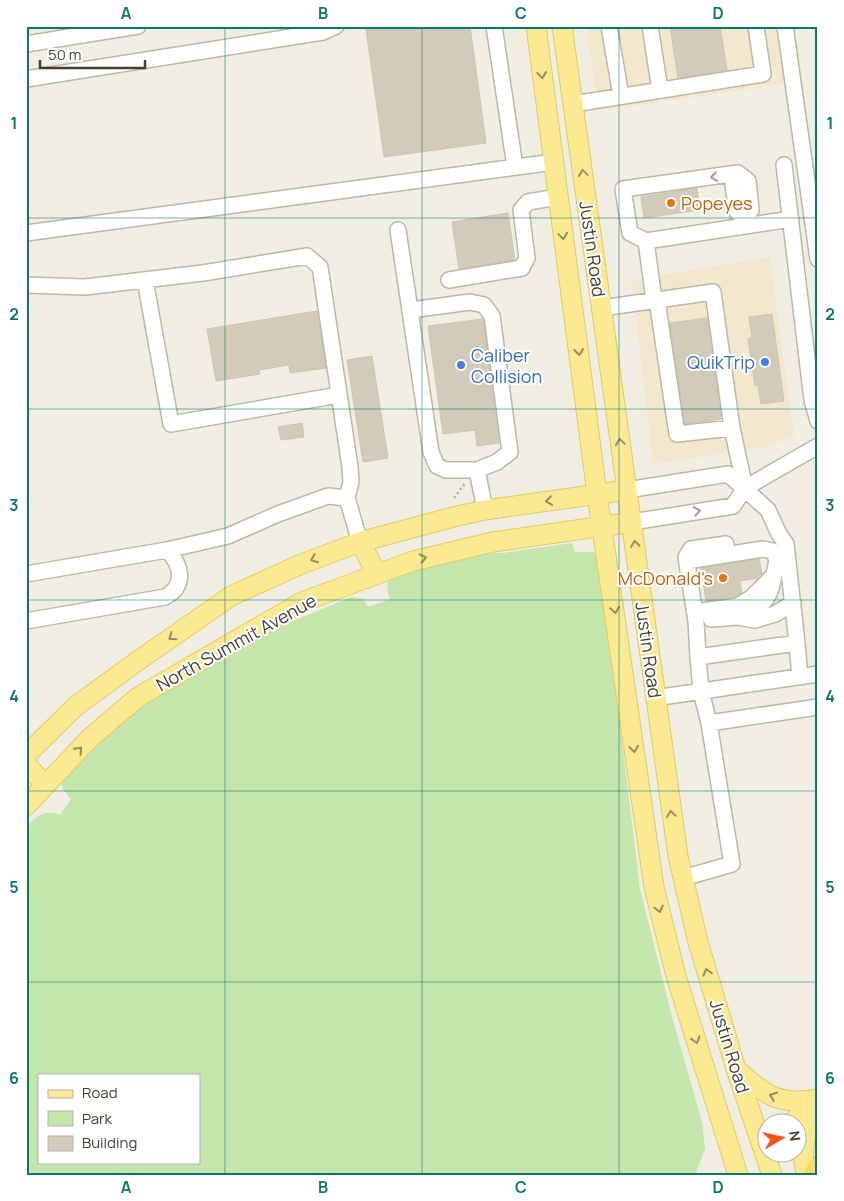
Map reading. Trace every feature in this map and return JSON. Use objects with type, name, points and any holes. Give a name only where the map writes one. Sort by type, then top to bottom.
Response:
[{"type":"highway","points":[[817,1175],[818,1169]]},
{"type":"main road","name":"Justin Road","points":[[536,26],[597,494],[654,887],[676,976],[735,1173]]},
{"type":"main road","name":"Justin Road","points":[[562,26],[673,825],[698,942],[736,1070],[756,1122]]},
{"type":"main road","name":"North Summit Avenue","points":[[26,755],[76,706],[232,596],[299,565],[360,542],[485,510],[627,490]]},
{"type":"main road","name":"North Summit Avenue","points":[[26,806],[90,738],[138,696],[302,602],[413,561],[493,542],[632,522]]},
{"type":"main road","points":[[360,542],[377,574]]},
{"type":"main road","points":[[26,764],[45,785]]},
{"type":"main road","points":[[736,1070],[761,1091],[775,1097],[796,1103],[818,1100]]},
{"type":"main road","points":[[802,1114],[818,1100]]},
{"type":"main road","points":[[807,1175],[803,1163],[804,1138],[818,1100]]},
{"type":"main road","points":[[735,1173],[756,1153]]},
{"type":"street","points":[[26,44],[138,26]]},
{"type":"street","points":[[26,79],[323,32],[336,26]]},
{"type":"street","points":[[494,26],[515,168]]},
{"type":"street","points":[[609,26],[621,96]]},
{"type":"street","points":[[650,26],[660,90]]},
{"type":"street","points":[[573,104],[763,74],[756,26]]},
{"type":"street","points":[[785,26],[818,259]]},
{"type":"street","points":[[26,233],[554,162]]},
{"type":"street","points":[[784,165],[812,400],[818,421]]},
{"type":"street","points":[[745,222],[751,210],[748,181],[738,173],[623,189],[630,233],[646,241],[745,222],[790,220]]},
{"type":"street","points":[[450,280],[522,268],[527,258],[521,210],[528,202],[558,197]]},
{"type":"street","points":[[398,230],[431,452],[437,466],[446,470],[477,470],[496,462],[510,452],[492,316],[484,305],[470,302],[411,310]]},
{"type":"street","points":[[646,241],[677,434],[732,428]]},
{"type":"street","points":[[26,285],[85,287],[306,256],[320,267],[350,467],[351,482],[347,498],[360,542]]},
{"type":"street","points":[[145,280],[171,424],[338,396]]},
{"type":"street","points":[[602,308],[713,292],[732,428],[744,488]]},
{"type":"street","points":[[632,522],[733,506],[744,488],[816,454]]},
{"type":"street","points":[[477,470],[485,510]]},
{"type":"street","points":[[627,490],[728,474],[768,510],[779,534],[786,544],[800,676]]},
{"type":"street","points":[[26,574],[167,550],[228,536],[278,514],[328,496],[347,498]]},
{"type":"street","points":[[683,878],[732,864],[709,723],[701,691],[695,616],[686,557],[692,549],[765,540],[779,534]]},
{"type":"street","points":[[687,561],[768,549],[773,551],[777,560],[774,575],[751,598],[738,606],[695,616]]},
{"type":"street","points":[[26,621],[165,597],[177,588],[181,575],[175,560],[167,550]]},
{"type":"street","points":[[695,616],[738,617],[755,620],[775,614],[793,603]]},
{"type":"street","points":[[698,657],[797,643]]},
{"type":"street","points":[[655,698],[818,674]]},
{"type":"street","points":[[709,723],[818,707]]},
{"type":"path","points":[[454,498],[466,482]]},
{"type":"shaded area","points":[[586,26],[781,26],[789,83],[599,111]]},
{"type":"shaded area","points":[[770,257],[794,436],[762,448],[653,464],[632,280]]},
{"type":"green space","points":[[572,543],[575,552],[594,552],[600,562],[640,889],[671,1013],[702,1122],[705,1149],[695,1175],[26,1175],[26,827],[45,813],[60,815],[71,799],[63,789],[61,776],[93,745],[164,689],[271,630],[351,597],[363,599],[368,607],[390,599],[387,589],[389,577],[465,554],[503,553]]},
{"type":"building","points":[[383,26],[470,26],[486,143],[384,157],[366,29]]},
{"type":"building","points":[[670,26],[720,26],[727,70],[678,78]]},
{"type":"building","name":"Popeyes","points":[[697,188],[700,210],[644,218],[641,197]]},
{"type":"building","points":[[508,213],[515,260],[459,269],[452,222]]},
{"type":"building","points":[[317,311],[326,368],[290,373],[289,365],[259,370],[260,374],[216,381],[207,329]]},
{"type":"building","name":"QuikTrip","points":[[772,314],[784,401],[761,404],[758,385],[755,386],[748,339],[752,338],[749,317]]},
{"type":"building","name":"QuikTrip","points":[[707,318],[721,419],[685,424],[670,323]]},
{"type":"building","name":"Caliber Collision","points":[[483,319],[499,443],[477,446],[475,430],[443,434],[428,326]]},
{"type":"building","points":[[372,356],[388,458],[363,462],[347,360]]},
{"type":"building","points":[[302,423],[304,437],[281,440],[278,427]]},
{"type":"building","name":"McDonald's","points":[[759,559],[762,574],[758,578],[740,581],[742,593],[735,597],[706,601],[701,568]]},
{"type":"place","name":"Popeyes","points":[[671,203]]},
{"type":"place","name":"QuikTrip","points":[[765,362]]},
{"type":"place","name":"Caliber Collision","points":[[461,365]]},
{"type":"place","name":"McDonald's","points":[[723,578]]}]
